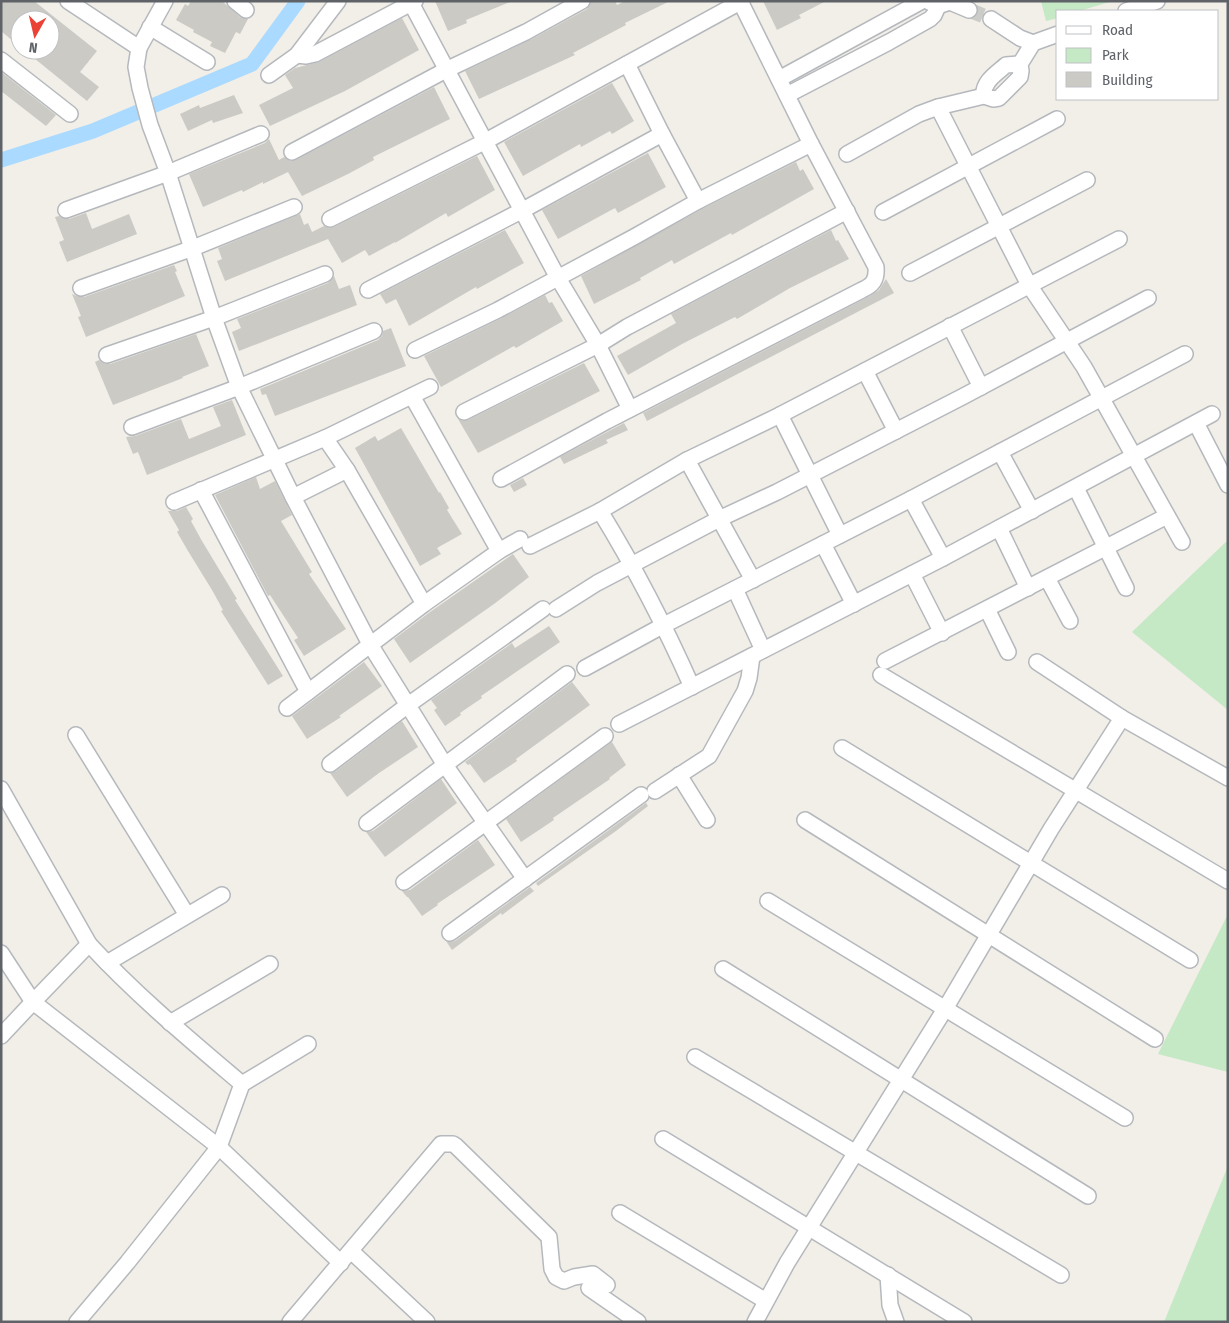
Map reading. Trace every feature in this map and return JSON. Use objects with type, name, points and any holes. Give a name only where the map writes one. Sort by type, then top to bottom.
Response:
[{"type":"street","points":[[68,1],[139,48]]},
{"type":"street","points":[[165,1],[139,48],[136,67],[140,88],[150,125],[168,173],[214,318],[239,387],[370,646],[445,764],[525,878]]},
{"type":"street","points":[[269,75],[297,54],[338,1]]},
{"type":"street","points":[[292,152],[446,70],[526,32],[582,1]]},
{"type":"street","points":[[330,219],[486,141],[741,1],[811,144],[876,267],[875,280],[872,285],[630,409],[501,479]]},
{"type":"street","points":[[1129,10],[1157,1]]},
{"type":"street","points":[[297,54],[306,56],[315,54],[413,2],[446,70],[486,141],[558,278],[598,345],[630,409]]},
{"type":"street","points":[[779,80],[937,3],[969,10]]},
{"type":"street","points":[[787,95],[930,19],[934,15],[937,3]]},
{"type":"street","points":[[991,19],[1020,38],[1033,43]]},
{"type":"street","points":[[150,27],[207,62]]},
{"type":"street","points":[[847,154],[919,114],[938,107],[984,96],[993,99],[999,98],[1020,76],[1022,71],[1020,64],[1033,43],[1056,35]]},
{"type":"street","points":[[1,60],[70,114]]},
{"type":"street","points":[[628,64],[662,134],[698,201]]},
{"type":"street","points":[[938,107],[1029,285],[1084,367],[1182,542]]},
{"type":"street","points":[[883,212],[1057,119]]},
{"type":"street","points":[[66,210],[168,173],[261,134]]},
{"type":"street","points":[[368,290],[523,210],[662,134]]},
{"type":"street","points":[[416,350],[558,278],[698,201],[811,144]]},
{"type":"street","points":[[910,273],[1087,180]]},
{"type":"street","points":[[81,288],[193,248],[294,207]]},
{"type":"street","points":[[464,412],[598,345],[626,327],[847,211]]},
{"type":"street","points":[[287,708],[424,604],[499,551],[600,511],[687,460],[780,415],[1119,239]]},
{"type":"street","points":[[107,355],[214,318],[325,274]]},
{"type":"street","points":[[330,764],[408,705],[550,609],[719,519],[981,387],[1148,298]]},
{"type":"street","points":[[950,326],[981,387]]},
{"type":"street","points":[[132,427],[239,387],[374,331]]},
{"type":"street","points":[[585,668],[1185,354]]},
{"type":"street","points":[[865,371],[896,431]]},
{"type":"street","points":[[174,502],[325,438],[430,387]]},
{"type":"street","points":[[412,396],[499,551]]},
{"type":"street","points":[[619,724],[943,558],[1212,414]]},
{"type":"street","points":[[780,415],[840,535]]},
{"type":"street","points":[[1196,422],[1228,485]]},
{"type":"street","points":[[325,438],[347,470],[424,604]]},
{"type":"street","points":[[1000,452],[1032,511]]},
{"type":"street","points":[[687,460],[753,580]]},
{"type":"street","points":[[293,497],[347,470]]},
{"type":"street","points":[[1076,488],[1126,588]]},
{"type":"street","points":[[201,490],[308,692]]},
{"type":"street","points":[[911,499],[943,558]]},
{"type":"street","points":[[600,511],[633,565],[664,625],[692,686]]},
{"type":"street","points":[[1167,516],[942,633],[883,668],[1076,790],[1228,880]]},
{"type":"street","points":[[1000,528],[1028,588]]},
{"type":"street","points":[[823,544],[854,604]]},
{"type":"street","points":[[912,574],[942,633]]},
{"type":"street","points":[[1047,578],[1070,620]]},
{"type":"street","points":[[450,933],[525,878],[648,793],[709,756],[745,692],[758,653],[735,589]]},
{"type":"street","points":[[987,609],[1008,652]]},
{"type":"street","points":[[1037,662],[1122,718],[1228,778]]},
{"type":"street","points":[[368,823],[567,674]]},
{"type":"street","points":[[755,1322],[809,1228],[902,1080],[1031,864],[1122,718]]},
{"type":"street","points":[[76,735],[187,916]]},
{"type":"street","points":[[404,882],[605,736]]},
{"type":"street","points":[[842,748],[1190,960]]},
{"type":"street","points":[[679,775],[707,820]]},
{"type":"street","points":[[1,789],[89,944],[170,1023],[242,1084]]},
{"type":"street","points":[[804,820],[1155,1039]]},
{"type":"street","points":[[107,963],[222,895]]},
{"type":"street","points":[[768,901],[1125,1118]]},
{"type":"street","points":[[1,1036],[89,944]]},
{"type":"street","points":[[1,952],[33,1002],[219,1147],[341,1263]]},
{"type":"street","points":[[170,1023],[270,964]]},
{"type":"street","points":[[724,968],[1088,1196]]},
{"type":"street","points":[[77,1322],[127,1263],[219,1147],[242,1084],[308,1044]]},
{"type":"street","points":[[695,1057],[1061,1275]]},
{"type":"street","points":[[663,1139],[964,1322]]},
{"type":"street","points":[[290,1322],[442,1144],[453,1144],[549,1236],[552,1269],[556,1277],[564,1281],[574,1277],[593,1274],[607,1285]]},
{"type":"street","points":[[620,1213],[766,1301]]},
{"type":"street","points":[[351,1251],[427,1322]]},
{"type":"street","points":[[888,1275],[890,1305],[896,1322]]},
{"type":"street","points":[[589,1288],[638,1322]]},
{"type":"green space","points":[[1041,1],[1113,1],[1082,10],[1056,10],[1056,18],[1046,21]]},
{"type":"green space","points":[[1228,540],[1228,710],[1132,632]]},
{"type":"green space","points":[[1228,914],[1228,1072],[1158,1054]]},
{"type":"green space","points":[[1228,1166],[1228,1322],[1164,1322]]},
{"type":"building","points":[[1,1],[34,1],[45,10],[10,10],[10,39],[1,31]]},
{"type":"building","points":[[191,1],[222,1],[240,17],[248,19],[240,34],[236,32],[225,53],[210,46],[212,42],[176,20],[185,4],[188,6]]},
{"type":"building","points":[[435,1],[510,2],[466,20],[467,23],[448,31]]},
{"type":"building","points":[[591,1],[615,1],[617,5],[625,1],[670,1],[625,23],[626,25],[573,53],[575,55],[479,99],[465,71],[530,40],[587,9]]},
{"type":"building","points":[[763,1],[826,1],[799,15],[801,18],[777,30]]},
{"type":"building","points":[[402,18],[419,50],[345,91],[270,126],[259,105],[293,88],[285,75],[295,68],[319,62]]},
{"type":"building","points":[[60,22],[97,51],[80,72],[99,87],[87,101],[36,60],[60,60]]},
{"type":"building","points":[[1,72],[56,115],[46,126],[1,91]]},
{"type":"building","points":[[612,83],[634,121],[612,134],[610,131],[581,147],[580,144],[523,176],[504,142]]},
{"type":"building","points":[[434,87],[450,119],[373,157],[374,160],[348,174],[302,196],[288,172],[263,184],[263,182],[243,192],[242,190],[203,207],[189,174],[265,143],[269,139],[279,160],[284,157],[291,161],[296,160]]},
{"type":"building","points":[[234,95],[243,113],[213,123],[212,120],[188,131],[180,114],[199,105],[200,108]]},
{"type":"building","points":[[648,153],[666,187],[618,213],[615,208],[558,239],[542,210]]},
{"type":"building","points":[[477,156],[495,190],[448,217],[446,213],[369,256],[365,250],[342,263],[328,239],[225,281],[217,261],[222,259],[218,248],[300,214],[304,225],[308,223],[312,232],[324,226],[334,227]]},
{"type":"building","points":[[796,162],[800,171],[803,169],[814,189],[732,235],[731,233],[674,264],[672,260],[640,278],[641,280],[594,304],[581,276],[702,209]]},
{"type":"building","points":[[86,213],[92,229],[129,214],[137,234],[67,262],[59,242],[64,240],[55,217],[59,216],[69,219]]},
{"type":"building","points":[[505,230],[524,263],[477,289],[476,287],[409,326],[396,299],[386,304],[380,294]]},
{"type":"building","points":[[831,230],[836,241],[838,240],[849,259],[790,288],[737,319],[735,317],[682,344],[628,375],[617,356],[676,323],[671,314]]},
{"type":"building","points":[[174,265],[185,296],[86,337],[78,317],[81,316],[72,294],[84,297]]},
{"type":"building","points":[[334,276],[339,289],[350,285],[357,305],[239,351],[232,332],[241,328],[237,319],[328,283]]},
{"type":"building","points":[[886,279],[894,293],[647,421],[643,413],[870,296],[879,290]]},
{"type":"building","points":[[545,295],[549,303],[552,302],[563,321],[441,387],[424,356]]},
{"type":"building","points":[[391,328],[406,366],[275,416],[266,394],[262,395],[260,389],[378,340],[382,336],[383,331]]},
{"type":"building","points":[[196,334],[209,366],[113,405],[95,362],[99,360],[105,364],[110,364]]},
{"type":"building","points":[[584,363],[600,391],[478,453],[458,419],[468,420]]},
{"type":"building","points":[[232,400],[246,435],[147,475],[138,452],[133,454],[126,437],[135,436],[181,419],[189,439],[221,426],[213,407]]},
{"type":"building","points":[[624,423],[628,430],[606,440],[608,443],[564,464],[560,457]]},
{"type":"building","points":[[401,428],[440,492],[449,508],[447,510],[462,534],[437,548],[441,554],[420,566],[355,448],[375,436],[378,441]]},
{"type":"building","points":[[256,477],[260,489],[275,481],[292,515],[281,521],[312,572],[309,574],[346,629],[304,656],[294,640],[298,638],[270,595],[268,596],[215,495]]},
{"type":"building","points":[[523,478],[527,485],[514,492],[510,485]]},
{"type":"building","points":[[186,507],[202,541],[237,599],[235,600],[283,676],[268,685],[221,611],[223,610],[212,590],[177,532],[179,530],[168,511],[177,511]]},
{"type":"building","points":[[513,554],[529,577],[410,663],[394,639]]},
{"type":"building","points":[[549,626],[560,642],[481,696],[482,698],[445,726],[434,710],[437,708],[431,700],[512,643],[515,648]]},
{"type":"building","points":[[364,662],[382,686],[339,716],[341,717],[307,739],[292,716]]},
{"type":"building","points":[[572,682],[590,705],[516,759],[517,761],[484,783],[470,764],[468,765],[465,762]]},
{"type":"building","points":[[402,721],[418,747],[347,797],[330,773],[336,771]]},
{"type":"building","points":[[612,742],[626,765],[610,779],[521,842],[506,819]]},
{"type":"building","points":[[441,779],[457,803],[385,857],[366,832],[373,831]]},
{"type":"building","points":[[646,803],[648,806],[616,831],[538,886],[536,883]]},
{"type":"building","points":[[478,840],[495,865],[422,916],[402,891],[410,890]]},
{"type":"building","points":[[530,887],[534,891],[452,950],[446,941],[455,941]]},
{"type":"waterway","points":[[1,160],[93,131],[252,64],[298,1]]},
{"type":"tunnel","points":[[969,10],[991,19]]}]
